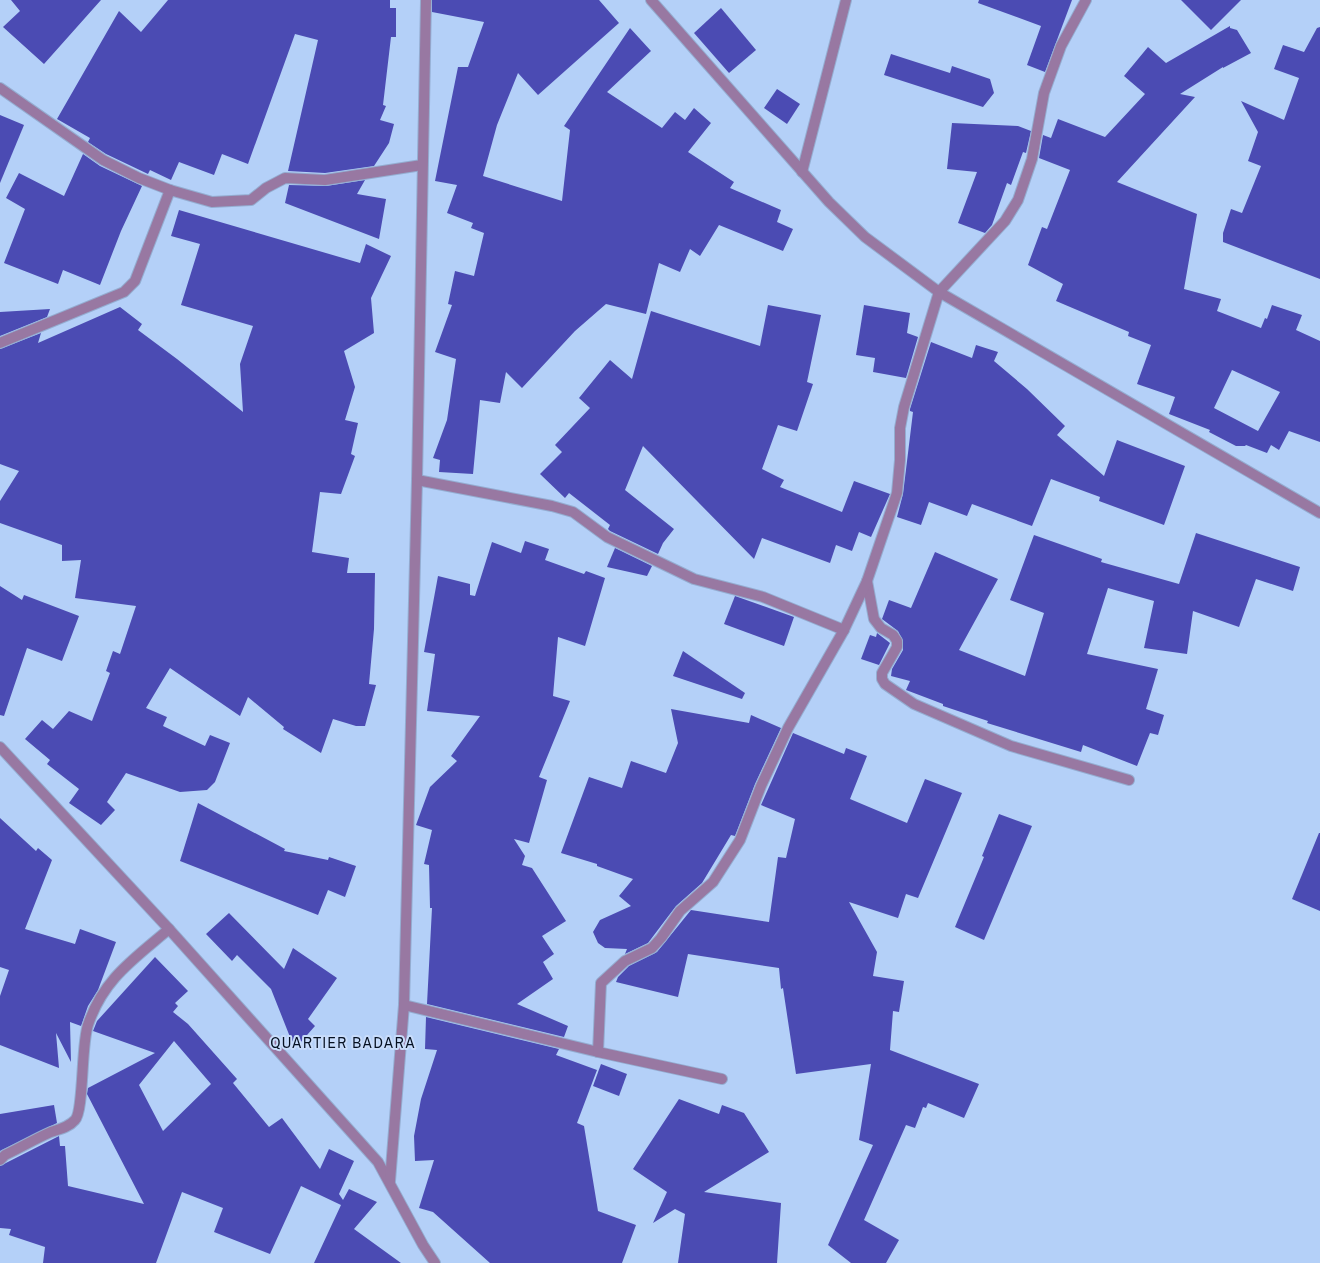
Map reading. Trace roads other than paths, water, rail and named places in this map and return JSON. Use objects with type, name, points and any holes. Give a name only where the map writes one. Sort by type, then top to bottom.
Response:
[{"type":"street","points":[[390,1181],[404,1005],[417,480],[426,0]]},
{"type":"street","points":[[651,0],[829,202],[865,237],[939,292],[1320,513]]},
{"type":"street","points":[[802,172],[846,0]]},
{"type":"street","points":[[598,1052],[601,983],[625,961],[652,948],[680,911],[713,882],[740,840],[761,786],[788,728],[844,630],[867,581],[897,493],[900,460],[900,428],[904,407],[939,292],[980,245],[1005,221],[1018,200],[1032,159],[1044,93],[1061,46],[1086,0]]},
{"type":"street","points":[[0,88],[103,160],[139,178],[170,190],[212,202],[250,200],[266,188],[285,178],[325,180],[422,165]]},
{"type":"street","points":[[0,343],[124,292],[130,287],[135,281],[170,190]]},
{"type":"street","points":[[417,480],[552,506],[572,512],[607,537],[694,578],[764,597],[844,630]]},
{"type":"street","points":[[867,581],[874,619],[882,628],[893,635],[897,641],[897,647],[882,673],[882,679],[885,684],[914,704],[1011,746],[1129,780]]},
{"type":"street","points":[[0,747],[169,929],[378,1162],[390,1181],[423,1245],[435,1263]]},
{"type":"street","points":[[0,1160],[5,1155],[67,1127],[76,1120],[80,1112],[82,1072],[87,1027],[94,1007],[114,976],[169,929]]},
{"type":"street","points":[[404,1005],[598,1052],[722,1079]]},
{"type":"district","name":"QUARTIER BADARA","points":[[343,1043]]}]
